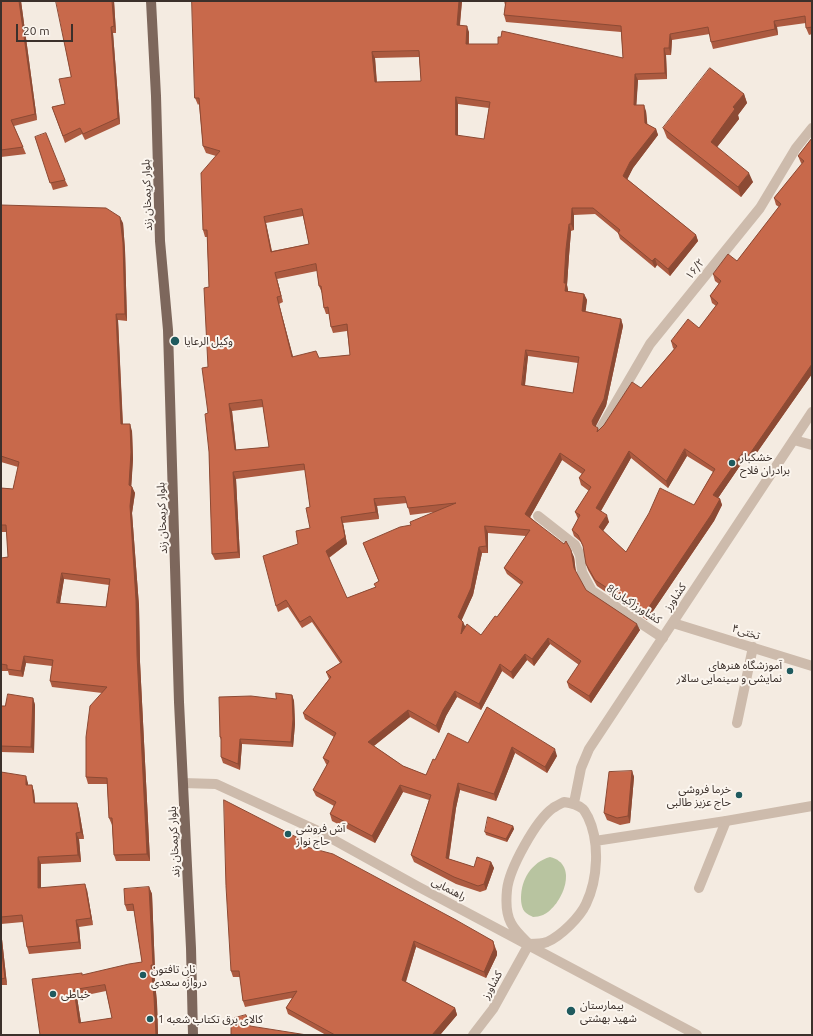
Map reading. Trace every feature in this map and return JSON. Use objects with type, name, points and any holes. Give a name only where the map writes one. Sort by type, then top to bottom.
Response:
[{"type":"main road","name":"بلوار کریمخان زند","points":[[151,1],[156,96],[160,241],[168,330],[179,694],[191,948],[193,1035]]},
{"type":"street","name":"۱۶/۲","points":[[601,428],[650,344],[760,208],[796,148],[812,128]]},
{"type":"street","name":"کشاورز","points":[[574,803],[581,768],[590,749],[812,412]]},
{"type":"street","points":[[794,440],[812,445]]},
{"type":"street","name":"8کشاورز(کیان)","points":[[538,516],[575,545],[580,555],[582,572],[592,591],[662,638]]},
{"type":"street","name":"تختی۴","points":[[673,622],[812,666]]},
{"type":"street","points":[[738,723],[753,647]]},
{"type":"street","name":"راهنمایی","points":[[183,783],[216,784],[316,830],[417,886],[529,944],[697,1035]]},
{"type":"street","points":[[564,802],[574,803],[584,810],[591,823],[595,841],[595,870],[592,887],[586,904],[579,916],[564,930],[547,942],[529,944],[511,924],[507,907],[507,889],[513,868],[540,820],[552,808],[564,802]]},
{"type":"street","points":[[595,841],[812,806]]},
{"type":"street","points":[[699,888],[726,821]]},
{"type":"street","name":"کشاورز","points":[[473,1035],[493,1009],[529,944]]},
{"type":"green space","points":[[550,857],[559,861],[564,868],[566,876],[565,885],[561,895],[550,910],[543,915],[533,917],[526,913],[522,908],[521,898],[523,884],[525,878],[533,867],[544,859]]},
{"type":"building","points":[[1,1],[19,1],[35,114],[11,120],[23,147],[1,150]]},
{"type":"building","points":[[56,1],[112,1],[114,26],[111,27],[118,118],[83,134],[80,128],[63,136],[52,107],[65,104],[59,79],[71,77]]},
{"type":"building","points":[[192,1],[459,1],[457,25],[467,26],[466,44],[498,44],[498,37],[501,37],[502,31],[623,58],[621,26],[504,15],[506,1],[812,1],[812,27],[806,28],[805,16],[774,21],[775,29],[711,42],[708,27],[670,34],[669,48],[664,48],[665,73],[635,74],[634,105],[644,105],[645,123],[656,129],[630,162],[623,176],[696,235],[668,269],[655,258],[652,261],[618,233],[620,230],[593,208],[572,208],[571,224],[569,224],[566,249],[564,283],[566,283],[565,291],[584,294],[582,311],[621,319],[604,399],[592,421],[593,425],[598,428],[597,432],[604,425],[632,382],[641,388],[677,346],[671,341],[688,319],[699,328],[718,303],[710,296],[721,281],[713,274],[728,254],[737,261],[781,204],[774,198],[804,161],[798,156],[812,138],[812,364],[749,455],[744,451],[713,495],[720,499],[711,515],[645,613],[595,580],[586,564],[583,546],[578,535],[572,530],[580,515],[575,512],[591,487],[579,478],[585,470],[560,453],[525,514],[564,544],[566,541],[571,550],[574,568],[586,590],[637,624],[589,696],[567,682],[581,661],[548,638],[532,659],[525,654],[511,672],[500,664],[479,704],[455,691],[443,710],[436,726],[408,710],[368,742],[403,766],[426,775],[433,759],[435,760],[448,733],[468,743],[487,707],[555,749],[545,767],[512,747],[494,794],[458,783],[446,858],[474,867],[477,857],[491,862],[484,884],[478,886],[454,877],[411,855],[431,795],[400,785],[372,836],[330,814],[336,802],[313,790],[329,761],[323,758],[336,733],[303,713],[331,677],[326,672],[342,662],[310,616],[300,622],[286,600],[276,606],[263,556],[298,544],[296,531],[310,528],[306,508],[310,507],[304,464],[233,472],[238,552],[212,554],[209,452],[205,414],[208,413],[202,368],[208,367],[204,288],[209,287],[207,230],[203,230],[201,173],[220,151],[203,146],[199,98],[195,98]],"holes":[[[419,51],[421,81],[375,82],[372,52]],[[456,97],[490,102],[484,139],[456,135]],[[302,209],[309,244],[271,252],[264,217]],[[316,264],[324,308],[328,307],[331,327],[347,324],[350,355],[319,358],[316,351],[292,357],[277,297],[281,296],[275,273]],[[526,350],[579,357],[573,393],[522,385]],[[262,400],[269,447],[235,450],[229,404]],[[685,449],[715,469],[694,505],[660,488],[649,513],[626,552],[599,527],[607,515],[596,508],[629,451],[666,481]],[[405,497],[408,508],[456,503],[410,522],[411,525],[400,527],[363,543],[379,581],[374,584],[376,587],[347,598],[326,551],[345,537],[341,517],[376,512],[374,499]],[[485,526],[530,530],[504,568],[523,582],[497,617],[495,616],[481,635],[467,624],[461,634],[463,622],[458,617],[471,588],[479,547],[486,546]]]},
{"type":"building","points":[[710,68],[744,94],[733,107],[735,109],[711,142],[749,173],[738,187],[663,128]]},
{"type":"building","points":[[46,133],[65,180],[50,183],[35,137]]},
{"type":"building","points":[[1,205],[106,208],[120,217],[123,243],[125,314],[116,314],[121,424],[130,424],[131,452],[129,485],[132,487],[130,506],[136,600],[137,655],[147,854],[114,855],[112,818],[109,818],[107,778],[86,777],[86,737],[90,706],[107,687],[50,681],[53,660],[24,656],[21,671],[7,669],[7,665],[1,664],[1,558],[8,557],[6,525],[1,525],[1,488],[13,489],[19,462],[1,456]],"holes":[[[62,573],[110,579],[106,607],[57,603]]]},
{"type":"building","points":[[276,693],[292,695],[293,719],[291,742],[240,739],[238,764],[221,757],[219,697],[251,696],[276,699]]},
{"type":"building","points":[[8,694],[33,698],[31,747],[1,746],[1,706],[5,706]]},
{"type":"building","points":[[632,771],[628,816],[617,818],[604,813],[609,772]]},
{"type":"building","points":[[1,772],[26,776],[26,785],[32,785],[34,803],[77,803],[81,832],[76,833],[78,855],[38,857],[38,888],[85,884],[91,918],[76,920],[79,942],[27,947],[22,915],[1,917]]},
{"type":"building","points":[[224,800],[304,841],[303,846],[333,854],[493,941],[494,949],[484,972],[414,941],[402,980],[455,1008],[432,1035],[335,1035],[286,1008],[297,991],[243,1001],[239,971],[231,971],[226,886]]},
{"type":"building","points":[[488,817],[513,826],[506,839],[485,832]]},
{"type":"building","points":[[149,887],[153,965],[151,965],[156,1035],[40,1035],[32,979],[82,973],[82,975],[142,962],[133,904],[125,905],[124,889]],"holes":[[[105,985],[112,1018],[79,1023],[74,990]]]},
{"type":"building","points":[[1,945],[5,978],[1,979]]},
{"type":"building","points":[[246,1015],[250,1026],[307,1035],[231,1035],[231,1019]]},
{"type":"place","name":"وکیل الرعایا","points":[[175,341]]},
{"type":"place","name":"خشکبار برادران فلاح","points":[[732,463]]},
{"type":"place","name":"آموزشگاه هنرهای نمایشی و سینمایی سالار","points":[[790,671]]},
{"type":"place","name":"خرما فروشی حاج عزیز طالبی","points":[[739,795]]},
{"type":"place","name":"آش فروشی حاج نواز","points":[[288,834]]},
{"type":"place","name":"نان تافتون دروازه سعدی","points":[[143,975]]},
{"type":"place","name":"خیاطی","points":[[53,994]]},
{"type":"place","name":"بیمارستان شهید بهشتی","points":[[571,1011]]},
{"type":"place","name":"کالای برق تکتاب شعبه 1","points":[[150,1019]]}]
